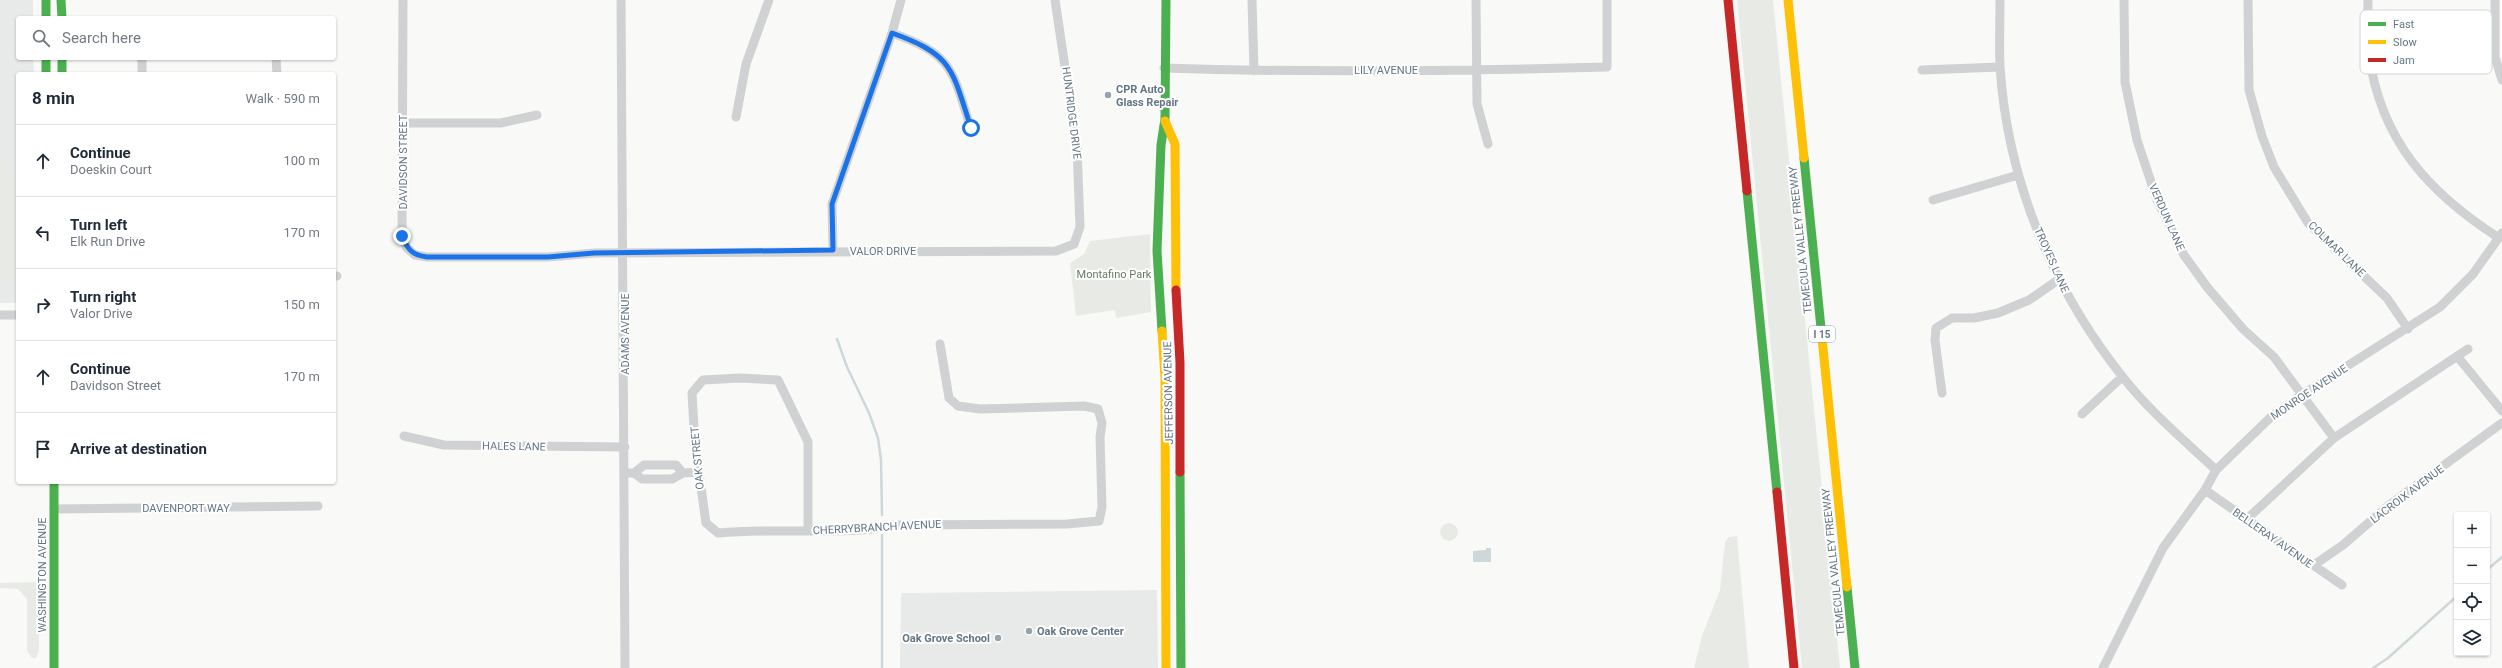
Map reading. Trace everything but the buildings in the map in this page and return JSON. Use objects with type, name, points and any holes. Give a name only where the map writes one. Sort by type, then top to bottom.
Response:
[{"type":"main road","points":[[46,0],[46,16]]},
{"type":"main road","points":[[61,0],[62,16]]},
{"type":"main road","name":"JEFFERSON AVENUE","points":[[1166,0],[1164,68],[1165,119],[1161,145],[1157,251],[1165,378],[1166,668]]},
{"type":"main road","points":[[1728,0],[1794,668]]},
{"type":"main road","name":"TEMECULA VALLEY FREEWAY","points":[[1788,0],[1855,668]]},
{"type":"main road","points":[[46,60],[46,72]]},
{"type":"main road","points":[[62,60],[62,72]]},
{"type":"main road","name":"JEFFERSON AVENUE","points":[[1165,119],[1175,144],[1174,253],[1180,363],[1181,668]]},
{"type":"main road","points":[[1165,378],[1172,406],[1172,505],[1181,518]]},
{"type":"main road","name":"WASHINGTON AVENUE","points":[[54,484],[54,668]]},
{"type":"street","name":"DAVIDSON STREET","points":[[403,0],[404,123],[402,236],[407,248],[415,256],[548,257],[624,253]]},
{"type":"street","name":"ADAMS AVENUE","points":[[621,0],[625,447],[630,473],[625,668]]},
{"type":"street","points":[[736,117],[746,64],[769,0]]},
{"type":"street","points":[[833,250],[832,204],[892,33],[901,0]]},
{"type":"street","name":"HUNTRIDGE DRIVE","points":[[1055,0],[1074,113],[1078,147],[1080,227]]},
{"type":"street","points":[[1252,0],[1254,71]]},
{"type":"street","points":[[1476,0],[1477,104],[1488,144]]},
{"type":"street","name":"LILY AVENUE","points":[[1164,68],[1254,71],[1477,70],[1607,67],[1606,0]]},
{"type":"street","name":"TROYES LANE","points":[[2000,0],[2000,67],[2007,121],[2018,175],[2058,280],[2091,334],[2122,377],[2148,406],[2216,470]]},
{"type":"street","name":"VERDUN LANE","points":[[2124,0],[2125,82],[2137,140],[2157,200],[2184,255],[2207,287],[2243,329],[2274,357],[2303,394],[2334,438]]},
{"type":"street","name":"COLMAR LANE","points":[[2248,0],[2249,90],[2262,136],[2274,168],[2308,223],[2387,298],[2408,329]]},
{"type":"street","points":[[2368,0],[2368,10]]},
{"type":"street","points":[[2495,0],[2495,57],[2502,80]]},
{"type":"street","points":[[892,33],[916,41],[935,52],[953,71],[971,128]]},
{"type":"street","points":[[142,60],[142,72]]},
{"type":"street","points":[[276,60],[278,72]]},
{"type":"street","points":[[1922,70],[2000,67]]},
{"type":"street","points":[[2374,74],[2378,93],[2392,130],[2412,163],[2425,179],[2472,220],[2500,235]]},
{"type":"street","points":[[404,123],[501,123],[537,115]]},
{"type":"street","points":[[1933,200],[2018,175]]},
{"type":"street","name":"VALOR DRIVE","points":[[624,253],[833,250],[1056,251],[1074,244],[1080,227]]},
{"type":"street","name":"MONROE AVENUE","points":[[2103,668],[2163,548],[2205,490],[2216,470],[2272,416],[2303,394],[2408,329],[2440,307],[2458,290],[2487,257],[2500,235]]},
{"type":"street","points":[[1942,393],[1935,340],[1936,328],[1952,318],[1974,318],[1998,313],[2029,300],[2058,280]]},
{"type":"street","points":[[0,315],[16,315]]},
{"type":"street","name":"CHERRYBRANCH AVENUE","points":[[706,523],[718,533],[877,529],[891,525],[1075,524],[1099,521],[1102,507],[1100,437],[1102,423],[1098,409],[1084,406],[980,409],[958,406],[949,398],[940,344]]},
{"type":"street","points":[[2247,519],[2334,438],[2468,350]]},
{"type":"street","points":[[2458,356],[2502,411]]},
{"type":"street","points":[[2082,414],[2122,377]]},
{"type":"street","name":"OAK STREET","points":[[706,523],[695,445],[692,393],[703,380],[740,378],[778,380],[808,442],[808,531]]},
{"type":"street","name":"LACROIX AVENUE","points":[[2314,565],[2343,546],[2388,506],[2502,423]]},
{"type":"street","name":"HALES LANE","points":[[404,436],[444,445],[625,447]]},
{"type":"street","points":[[630,473],[644,465],[676,465],[683,473]]},
{"type":"street","points":[[661,465],[661,479]]},
{"type":"street","points":[[630,473],[642,479],[672,479],[683,473],[699,472]]},
{"type":"street","name":"BELLERAY AVENUE","points":[[2205,490],[2342,585]]},
{"type":"street","name":"DAVENPORT WAY","points":[[54,509],[318,506]]},
{"type":"shaded area","points":[[0,0],[33,0],[33,16],[16,16],[16,60],[33,60],[34,72],[16,72],[16,303],[0,303]]},
{"type":"shaded area","points":[[1486,548],[1491,548],[1491,562],[1473,562],[1473,551],[1486,550]]},
{"type":"shaded area","name":"Oak Grove Center","points":[[1157,590],[1158,668],[900,668],[901,593]]},
{"type":"green space","points":[[1737,0],[1773,0],[1840,668],[1802,668]]},
{"type":"green space","points":[[0,156],[16,179],[16,260],[10,279],[0,279]]},
{"type":"green space","name":"Montafino Park","points":[[1150,234],[1151,312],[1116,318],[1115,310],[1076,316],[1070,263],[1084,254],[1090,241]]},
{"type":"green space","points":[[1449,523],[1455,526],[1458,532],[1455,538],[1449,541],[1443,538],[1440,532],[1443,526]]},
{"type":"green space","points":[[1737,536],[1749,668],[1694,668],[1702,636],[1720,590],[1725,542],[1729,537]]},
{"type":"green space","points":[[39,582],[39,651],[36,658],[32,658],[27,651],[27,599],[18,589],[0,588],[0,583]]},
{"type":"waterway","points":[[837,339],[847,367],[869,413],[878,438],[881,460],[882,515]]},
{"type":"waterway","points":[[882,535],[882,668]]},
{"type":"waterway","points":[[2490,567],[2502,557]]},
{"type":"waterway","points":[[2373,668],[2388,658],[2454,599]]},
{"type":"traffic: fast","points":[[46,0],[46,16]]},
{"type":"traffic: fast","points":[[61,0],[62,16]]},
{"type":"traffic: fast","points":[[1162,331],[1157,251],[1161,145],[1165,119],[1166,0]]},
{"type":"traffic: fast","points":[[46,60],[46,72]]},
{"type":"traffic: fast","points":[[62,60],[62,72]]},
{"type":"traffic: fast","points":[[1804,158],[1822,338]]},
{"type":"traffic: fast","points":[[1747,191],[1777,492]]},
{"type":"traffic: fast","points":[[1180,472],[1181,668]]},
{"type":"traffic: fast","points":[[54,484],[54,668]]},
{"type":"traffic: fast","points":[[1847,587],[1855,668]]},
{"type":"traffic: slow","points":[[1788,0],[1804,158]]},
{"type":"traffic: slow","points":[[1165,121],[1175,144],[1176,290]]},
{"type":"traffic: slow","points":[[1162,331],[1165,378],[1166,668]]},
{"type":"traffic: slow","points":[[1822,338],[1847,587]]},
{"type":"traffic: jam","points":[[1728,0],[1747,191]]},
{"type":"traffic: jam","points":[[1176,290],[1180,363],[1180,472]]},
{"type":"traffic: jam","points":[[1777,492],[1794,668]]},
{"type":"place","name":"CPR Auto Glass Repair","points":[[1108,95]]},
{"type":"place","name":"Oak Grove Center","points":[[1029,631]]},
{"type":"place","name":"Oak Grove School","points":[[998,638]]},
{"type":"route","points":[[402,236],[407,248],[415,256],[444,258],[501,256],[548,257],[594,253],[833,250],[832,204],[857,126],[892,33],[916,41],[935,52],[953,71],[971,128]]}]
